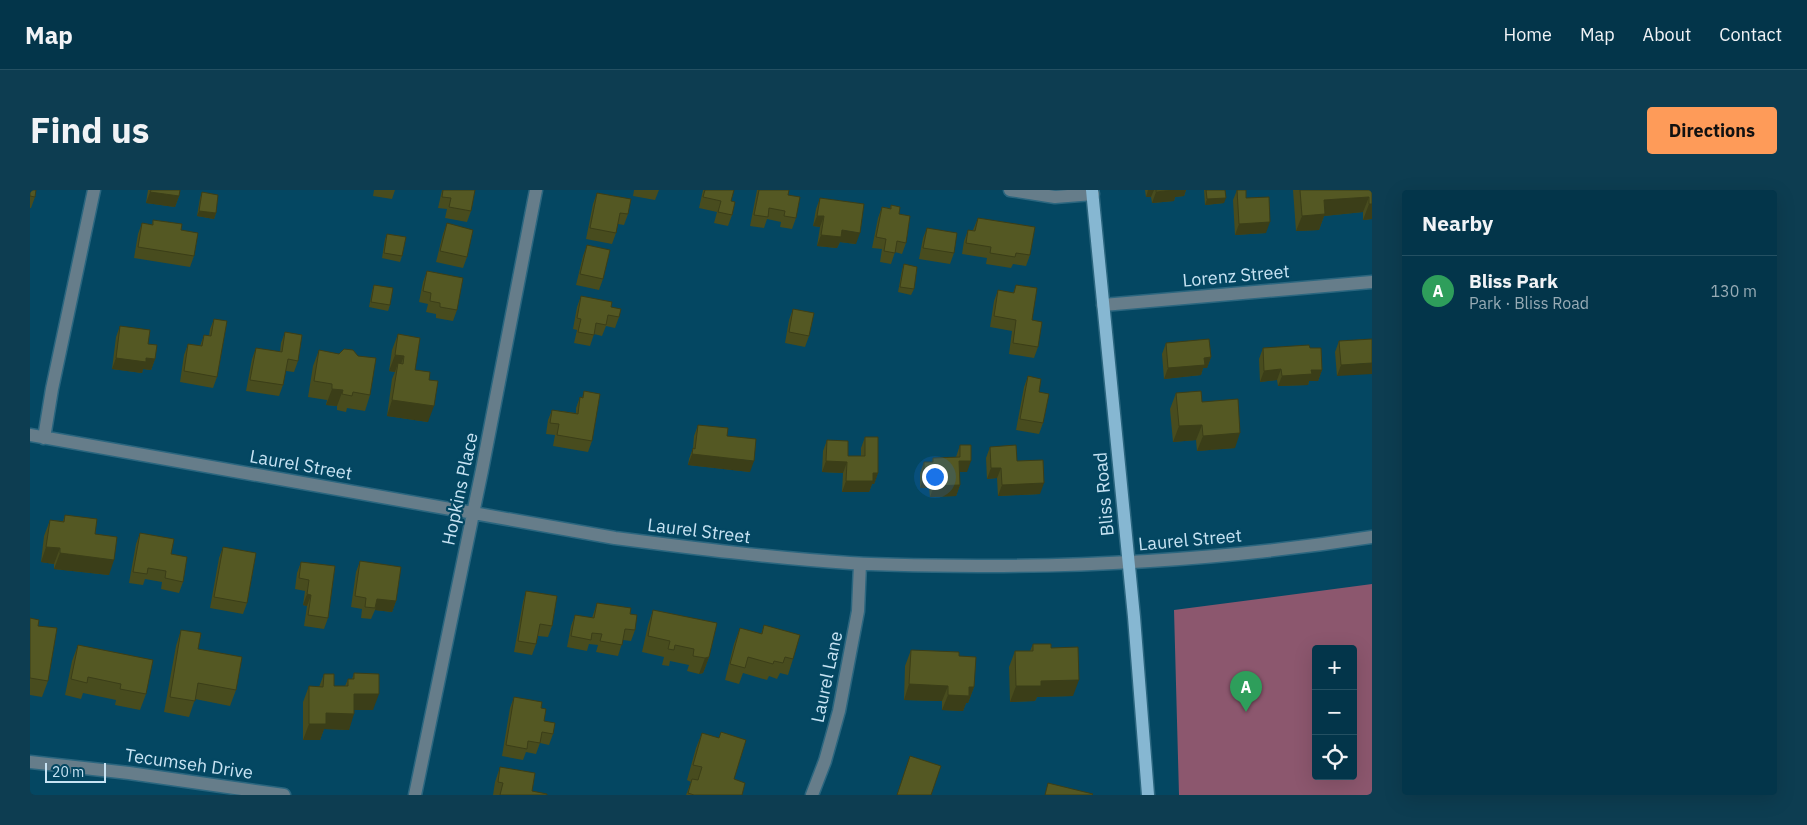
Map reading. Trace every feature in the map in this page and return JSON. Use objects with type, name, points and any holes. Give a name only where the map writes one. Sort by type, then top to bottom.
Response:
[{"type":"main road","name":"Bliss Road","points":[[1093,192],[1140,682],[1148,795]]},
{"type":"street","points":[[44,438],[52,389],[94,190]]},
{"type":"street","name":"Hopkins Place","points":[[415,795],[474,514],[536,190]]},
{"type":"street","points":[[1010,190],[1055,197],[1093,192]]},
{"type":"street","name":"Lorenz Street","points":[[1103,305],[1372,282]]},
{"type":"street","name":"Laurel Street","points":[[30,435],[615,538],[707,550],[860,564],[998,566],[1173,560],[1275,550],[1372,537]]},
{"type":"street","name":"Laurel Lane","points":[[812,795],[825,761],[840,711],[858,611],[860,564]]},
{"type":"street","name":"Tecumseh Drive","points":[[30,762],[129,773],[284,795]]},
{"type":"shaded area","points":[[1372,584],[1372,795],[1179,795],[1174,610]]},
{"type":"building","points":[[30,190],[36,190],[35,197],[30,196]]},
{"type":"building","points":[[151,190],[180,190],[179,196],[150,192]]},
{"type":"building","points":[[443,190],[475,190],[471,211],[449,207],[451,198],[442,197]]},
{"type":"building","points":[[705,190],[734,190],[731,201],[735,202],[732,215],[718,212],[721,201],[703,197]]},
{"type":"building","points":[[759,190],[789,190],[788,195],[800,197],[796,218],[784,216],[785,211],[769,208],[768,217],[754,215]]},
{"type":"building","points":[[1156,190],[1174,190],[1156,192]]},
{"type":"building","points":[[1206,190],[1225,190],[1226,198],[1207,199]]},
{"type":"building","points":[[1237,190],[1246,190],[1246,198],[1269,197],[1270,222],[1239,224]]},
{"type":"building","points":[[1300,190],[1372,190],[1372,204],[1369,204],[1369,197],[1324,200],[1325,214],[1302,216]]},
{"type":"building","points":[[202,192],[218,195],[216,213],[199,211]]},
{"type":"building","points":[[597,193],[631,199],[628,214],[620,213],[616,233],[590,228]]},
{"type":"building","points":[[820,198],[864,204],[860,233],[842,230],[841,237],[821,235],[824,216],[817,216]]},
{"type":"building","points":[[891,205],[900,207],[899,214],[910,216],[906,243],[897,241],[895,253],[884,251],[886,239],[876,237],[882,207],[891,209]]},
{"type":"building","points":[[978,218],[1035,227],[1030,255],[1016,253],[1015,257],[990,253],[991,247],[966,243],[968,230],[975,231]]},
{"type":"building","points":[[153,220],[182,224],[181,230],[198,233],[194,256],[138,247],[142,223],[153,225]]},
{"type":"building","points":[[447,223],[473,230],[467,257],[440,251]]},
{"type":"building","points":[[927,228],[957,233],[954,253],[923,248]]},
{"type":"building","points":[[387,234],[406,237],[402,256],[384,253]]},
{"type":"building","points":[[587,245],[610,250],[603,279],[580,274]]},
{"type":"building","points":[[904,264],[917,267],[914,289],[900,287]]},
{"type":"building","points":[[427,271],[463,278],[457,310],[440,307],[440,303],[430,301],[431,293],[423,291]]},
{"type":"building","points":[[374,285],[393,288],[390,305],[371,302]]},
{"type":"building","points":[[1016,285],[1037,288],[1032,320],[1042,322],[1038,347],[1013,343],[1016,320],[994,316],[998,290],[1014,293]]},
{"type":"building","points":[[581,296],[612,302],[611,307],[621,309],[619,317],[608,315],[606,325],[596,323],[594,335],[578,332],[581,319],[577,318]]},
{"type":"building","points":[[793,309],[814,313],[809,336],[789,332]]},
{"type":"building","points":[[214,319],[227,321],[217,377],[184,371],[188,344],[202,346],[204,335],[211,336]]},
{"type":"building","points":[[120,326],[150,330],[148,344],[157,345],[155,359],[146,358],[146,362],[116,358]]},
{"type":"building","points":[[285,332],[302,335],[298,361],[288,359],[283,385],[250,380],[256,348],[282,352]]},
{"type":"building","points":[[398,334],[420,338],[415,370],[430,372],[429,380],[438,381],[434,406],[392,400],[398,363],[403,364],[404,356],[395,355]]},
{"type":"building","points":[[1209,339],[1211,357],[1204,358],[1205,365],[1168,368],[1166,343]]},
{"type":"building","points":[[1372,339],[1372,363],[1341,365],[1339,341]]},
{"type":"building","points":[[1309,345],[1310,348],[1321,348],[1322,370],[1311,370],[1312,374],[1282,376],[1281,369],[1264,371],[1263,348]]},
{"type":"building","points":[[344,349],[353,350],[358,356],[376,358],[370,395],[353,392],[352,396],[342,394],[343,390],[332,389],[332,384],[314,381],[319,350],[339,354]]},
{"type":"building","points":[[1028,376],[1041,379],[1039,392],[1049,394],[1043,423],[1020,419]]},
{"type":"building","points":[[584,391],[600,394],[592,441],[557,435],[559,424],[550,423],[552,410],[578,414],[580,397],[583,398]]},
{"type":"building","points":[[1201,391],[1202,402],[1238,399],[1240,433],[1203,436],[1202,425],[1179,426],[1176,393]]},
{"type":"building","points":[[698,425],[728,428],[727,436],[756,439],[754,461],[692,454],[693,448],[695,449]]},
{"type":"building","points":[[865,437],[878,437],[878,473],[873,473],[873,481],[846,481],[847,462],[826,461],[827,440],[848,441],[848,456],[865,456]]},
{"type":"building","points":[[960,445],[971,445],[971,461],[959,461],[960,485],[934,486],[933,477],[924,477],[924,462],[933,462],[933,458],[960,457]]},
{"type":"building","points":[[1016,445],[1017,461],[1043,460],[1044,483],[1002,485],[1001,468],[991,468],[990,447]]},
{"type":"building","points":[[65,515],[97,519],[95,534],[117,537],[114,560],[60,553],[60,548],[46,547],[50,520],[64,522]]},
{"type":"building","points":[[140,533],[174,539],[171,554],[187,557],[183,582],[165,578],[166,571],[148,568],[147,574],[133,572]]},
{"type":"building","points":[[223,547],[256,553],[247,603],[214,597]]},
{"type":"building","points":[[360,561],[401,567],[396,601],[377,599],[375,608],[365,607],[366,598],[355,596]]},
{"type":"building","points":[[301,562],[335,566],[328,618],[308,615],[311,595],[307,594],[309,580],[299,578]]},
{"type":"building","points":[[526,591],[557,596],[552,626],[540,624],[536,644],[518,641]]},
{"type":"building","points":[[597,603],[631,608],[630,614],[637,615],[635,630],[625,629],[622,645],[600,641],[602,634],[592,633],[591,640],[571,636],[575,615],[594,618]]},
{"type":"building","points":[[653,610],[717,623],[709,657],[693,656],[694,649],[675,645],[674,650],[668,649],[670,641],[648,636]]},
{"type":"building","points":[[30,618],[39,620],[38,626],[57,628],[48,681],[30,678]]},
{"type":"building","points":[[764,625],[800,635],[793,659],[785,657],[783,663],[774,661],[773,664],[748,657],[745,668],[730,664],[740,628],[762,634]]},
{"type":"building","points":[[181,630],[201,633],[198,649],[242,657],[236,690],[198,683],[195,701],[170,697]]},
{"type":"building","points":[[1033,644],[1051,644],[1051,648],[1078,647],[1079,680],[1041,681],[1041,686],[1016,686],[1015,651],[1033,651]]},
{"type":"building","points":[[78,645],[153,660],[146,694],[120,689],[121,684],[88,677],[87,683],[71,679]]},
{"type":"building","points":[[911,650],[959,652],[959,656],[976,657],[974,687],[969,687],[969,696],[948,695],[948,686],[909,684]]},
{"type":"building","points":[[354,673],[379,674],[379,694],[354,694],[354,714],[326,713],[326,724],[309,724],[309,686],[323,687],[324,674],[334,674],[334,686],[348,686],[348,679],[354,679]]},
{"type":"building","points":[[514,697],[542,702],[541,708],[546,709],[544,721],[555,723],[553,734],[542,732],[540,743],[528,741],[527,749],[506,745]]},
{"type":"building","points":[[721,732],[746,740],[734,779],[745,783],[742,795],[694,795],[688,793],[692,779],[698,780],[702,767],[693,765],[702,733],[719,738]]},
{"type":"building","points":[[910,756],[941,766],[931,795],[897,795]]},
{"type":"building","points":[[500,767],[535,773],[532,791],[547,795],[500,795],[503,783],[498,782]]},
{"type":"building","points":[[1048,783],[1093,794],[1045,795]]},
{"type":"place","name":"Bliss Park","points":[[1246,712]]}]
